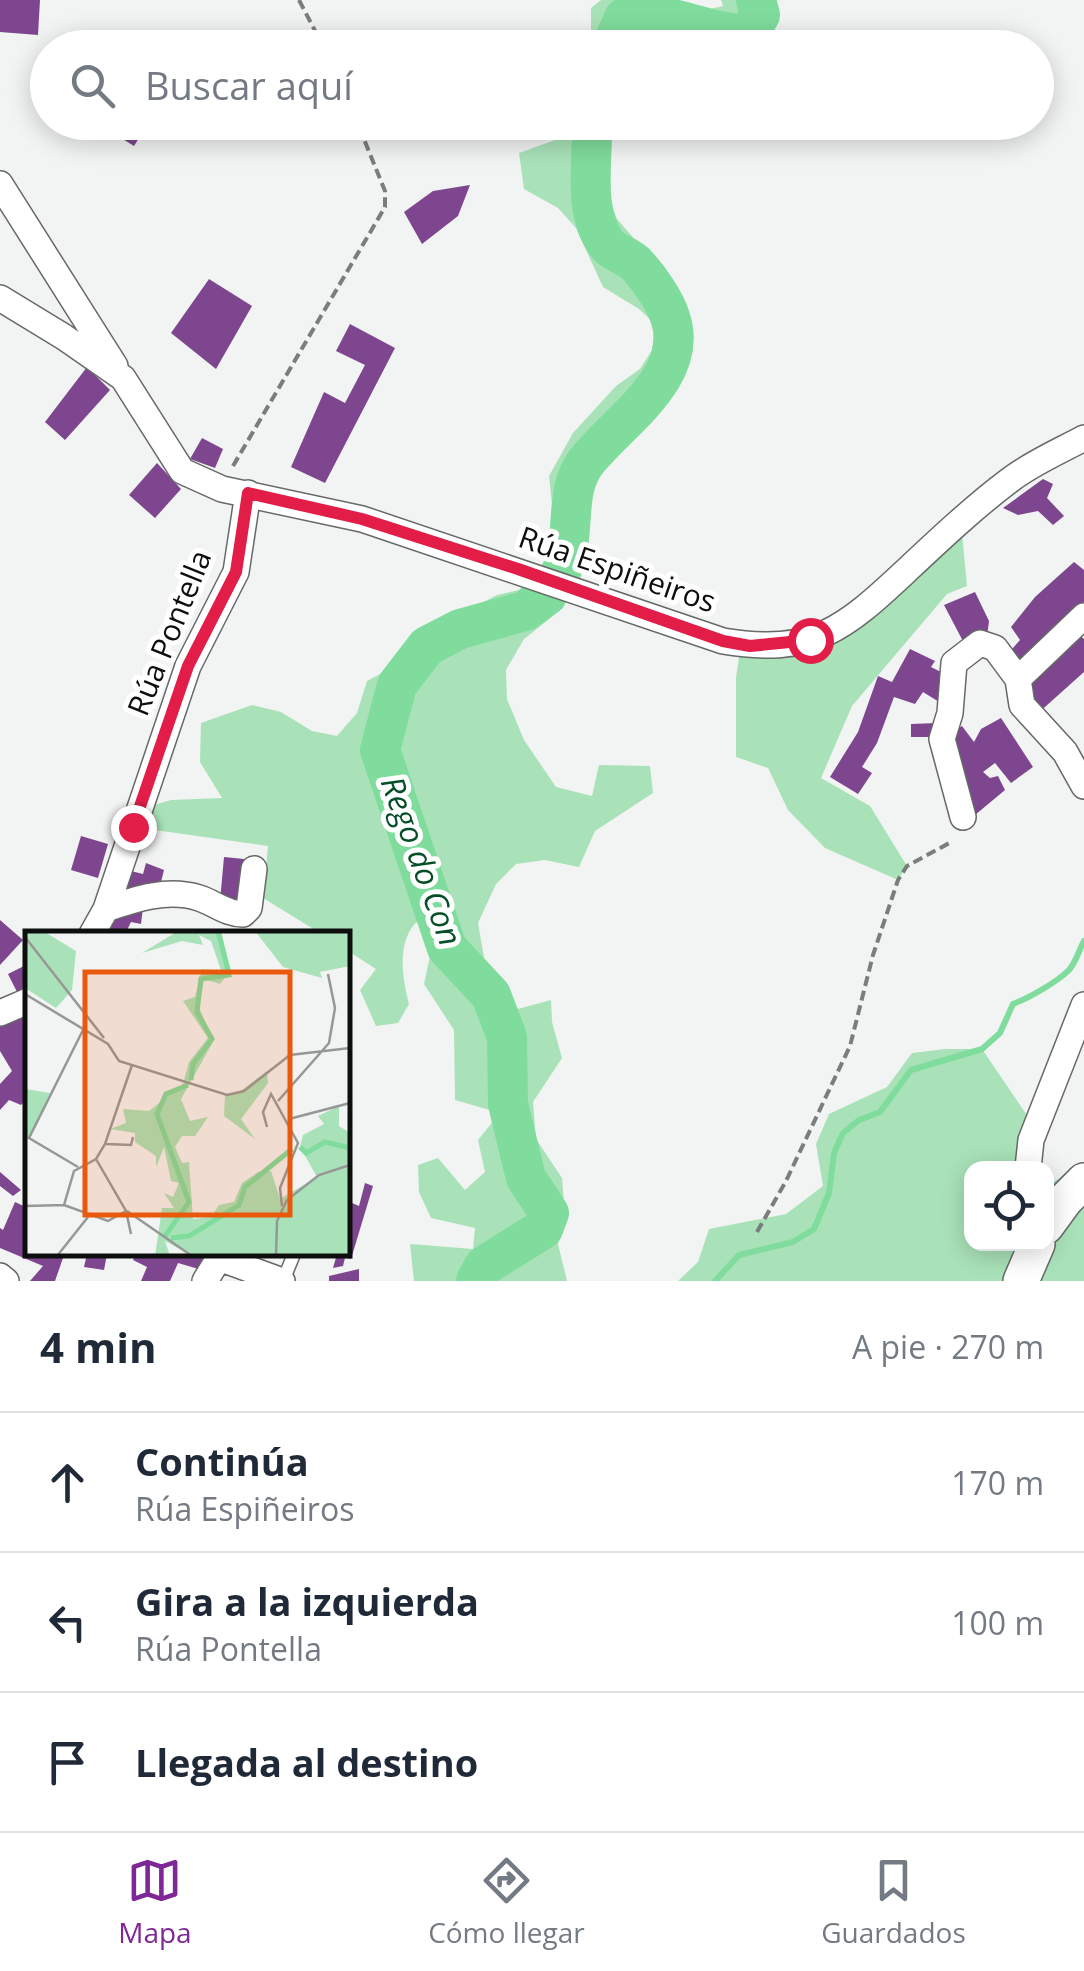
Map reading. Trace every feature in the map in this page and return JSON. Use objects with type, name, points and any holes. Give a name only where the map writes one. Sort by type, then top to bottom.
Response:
[{"type":"street","name":"Rúa Espiñeiros","points":[[0,184],[182,471],[235,491],[362,519],[723,641],[765,645],[810,640],[840,628],[876,602],[1012,478],[1084,438]]},
{"type":"street","name":"Rúa Espiñeiros","points":[[0,298],[122,378]]},
{"type":"street","name":"Rúa Pontella","points":[[94,931],[106,909],[188,666],[236,572],[235,491]]},
{"type":"street","points":[[1018,679],[1084,616]]},
{"type":"street","points":[[962,817],[942,739],[950,713],[954,663],[980,643],[995,648],[1018,679],[1022,705],[1065,752],[1082,779]]},
{"type":"street","points":[[106,909],[141,897],[173,894],[199,898],[232,914],[243,914],[249,908],[254,869]]},
{"type":"street","points":[[0,1013],[25,1003]]},
{"type":"street","points":[[1029,1161],[1031,1140],[1084,1005]]},
{"type":"street","points":[[1054,1215],[1084,1181]]},
{"type":"street","points":[[1022,1281],[1034,1251]]},
{"type":"street","points":[[204,1281],[220,1264],[283,1281]]},
{"type":"street","points":[[0,1276],[6,1281]]},
{"type":"lane","points":[[283,1281],[293,1256]]},
{"type":"path","points":[[299,0],[315,30]]},
{"type":"path","points":[[235,491],[385,207],[385,192],[365,140]]},
{"type":"path","points":[[757,1232],[786,1181],[850,1046],[873,955],[898,880],[907,866],[949,846],[956,838],[962,817]]},
{"type":"green space","points":[[601,0],[677,0],[701,11],[723,6],[721,0],[773,0],[767,30],[591,30],[591,8]]},
{"type":"green space","points":[[555,140],[609,140],[603,182],[617,219],[651,258],[682,318],[678,371],[589,474],[581,558],[563,608],[524,639],[506,670],[507,699],[524,740],[556,787],[592,796],[599,765],[650,766],[653,793],[595,831],[579,867],[545,860],[516,864],[496,884],[478,923],[485,963],[514,1010],[551,1000],[552,1022],[562,1058],[533,1102],[536,1139],[562,1178],[565,1215],[558,1244],[567,1281],[414,1281],[410,1244],[473,1249],[475,1228],[431,1218],[419,1192],[418,1165],[438,1158],[465,1190],[485,1172],[478,1140],[500,1113],[455,1100],[454,1030],[424,984],[433,942],[419,920],[404,948],[403,971],[409,1004],[398,1023],[376,1026],[360,990],[376,969],[350,952],[350,931],[317,931],[263,898],[268,846],[133,827],[143,808],[171,800],[222,798],[200,762],[201,723],[252,705],[281,712],[312,731],[337,736],[357,713],[367,681],[403,662],[426,632],[497,595],[519,590],[547,559],[553,514],[549,476],[573,433],[616,386],[640,369],[652,350],[655,324],[603,287],[576,228],[558,208],[524,189],[519,153]]},
{"type":"green space","points":[[961,523],[967,586],[947,594],[852,706],[821,778],[870,806],[907,866],[898,880],[825,848],[788,810],[768,768],[736,757],[736,678],[741,644],[810,640]]},
{"type":"green space","points":[[982,1049],[1035,1127],[1031,1161],[964,1161],[964,1251],[1054,1251],[1054,1182],[1084,1163],[1084,1281],[678,1281],[698,1262],[709,1229],[786,1214],[823,1186],[816,1144],[829,1114],[887,1087],[912,1053]]},
{"type":"building","points":[[0,0],[40,0],[38,30],[30,30],[30,34],[0,32]]},
{"type":"building","points":[[470,185],[458,216],[422,244],[404,212],[433,191]]},
{"type":"building","points":[[209,279],[252,306],[216,369],[171,333]]},
{"type":"building","points":[[350,324],[395,348],[325,483],[291,467],[324,392],[345,403],[365,365],[336,351]]},
{"type":"building","points":[[87,367],[110,390],[65,440],[45,422]]},
{"type":"building","points":[[202,438],[223,449],[215,468],[190,459]]},
{"type":"building","points":[[157,463],[181,489],[155,518],[129,495]]},
{"type":"building","points":[[1043,479],[1053,484],[1047,498],[1064,516],[1053,525],[1038,511],[1018,515],[1003,508]]},
{"type":"building","points":[[1074,562],[1084,570],[1084,608],[1019,672],[1005,657],[1020,640],[1011,627],[1035,597]]},
{"type":"building","points":[[975,592],[989,621],[987,637],[965,645],[944,605]]},
{"type":"building","points":[[1077,633],[1084,639],[1084,672],[1036,715],[1026,679]]},
{"type":"building","points":[[910,649],[935,661],[931,667],[945,674],[944,705],[923,692],[915,704],[894,697],[877,743],[862,767],[872,773],[858,794],[830,777],[858,732],[878,676],[892,682]]},
{"type":"building","points":[[1001,718],[1033,767],[1011,783],[995,763],[983,772],[990,778],[998,776],[1005,790],[969,820],[949,735],[962,726],[974,742],[981,729]]},
{"type":"building","points":[[938,723],[935,737],[911,737],[911,724]]},
{"type":"building","points":[[81,836],[108,844],[98,878],[71,870]]},
{"type":"building","points":[[224,857],[244,859],[240,903],[220,901]]},
{"type":"building","points":[[146,863],[164,870],[159,890],[123,893],[131,871],[143,874]]},
{"type":"building","points":[[143,907],[141,924],[131,922],[126,931],[100,931],[109,913]]},
{"type":"building","points":[[0,920],[23,940],[0,965]]},
{"type":"building","points":[[25,966],[25,996],[20,998],[8,974]]},
{"type":"building","points":[[25,1012],[25,1101],[21,1105],[9,1100],[0,1110],[0,1084],[12,1071],[0,1051],[0,1022]]},
{"type":"building","points":[[0,1172],[21,1190],[13,1196],[0,1186]]},
{"type":"building","points":[[365,1183],[373,1186],[351,1259],[345,1258],[343,1266],[333,1268],[336,1256],[350,1256],[350,1210],[352,1203],[359,1206]]},
{"type":"building","points":[[15,1202],[25,1207],[25,1256],[63,1258],[55,1281],[30,1281],[43,1266],[0,1248],[0,1228],[3,1230]]},
{"type":"building","points":[[87,1256],[107,1256],[104,1270],[84,1267]]},
{"type":"building","points":[[135,1256],[206,1256],[202,1270],[178,1263],[170,1281],[141,1281],[147,1267],[133,1260]]},
{"type":"building","points":[[359,1269],[359,1281],[329,1281],[329,1276]]},
{"type":"waterway","name":"Rego do Con","points":[[751,30],[760,15],[756,0]]},
{"type":"waterway","name":"Rego do Con","points":[[619,30],[624,18],[640,16],[671,18],[717,30]]},
{"type":"waterway","name":"Rego do Con","points":[[561,572],[579,474],[600,446],[648,397],[670,359],[674,339],[661,297],[634,262],[609,246],[599,231],[592,203],[592,140]]},
{"type":"waterway","name":"Rego do Con","points":[[476,1281],[484,1266],[543,1229],[549,1213],[526,1178],[508,1104],[507,1037],[491,995],[447,948],[380,750],[397,685],[427,646],[460,629],[525,611],[547,595]]},
{"type":"waterway","points":[[715,1281],[739,1255],[793,1242],[814,1229],[829,1193],[834,1153],[843,1133],[859,1120],[880,1112],[911,1070],[982,1049],[1000,1033],[1013,1004],[1069,970],[1084,941]]},
{"type":"route","points":[[133,827],[188,666],[236,572],[248,493],[362,519],[723,641],[750,646],[810,640]]}]
